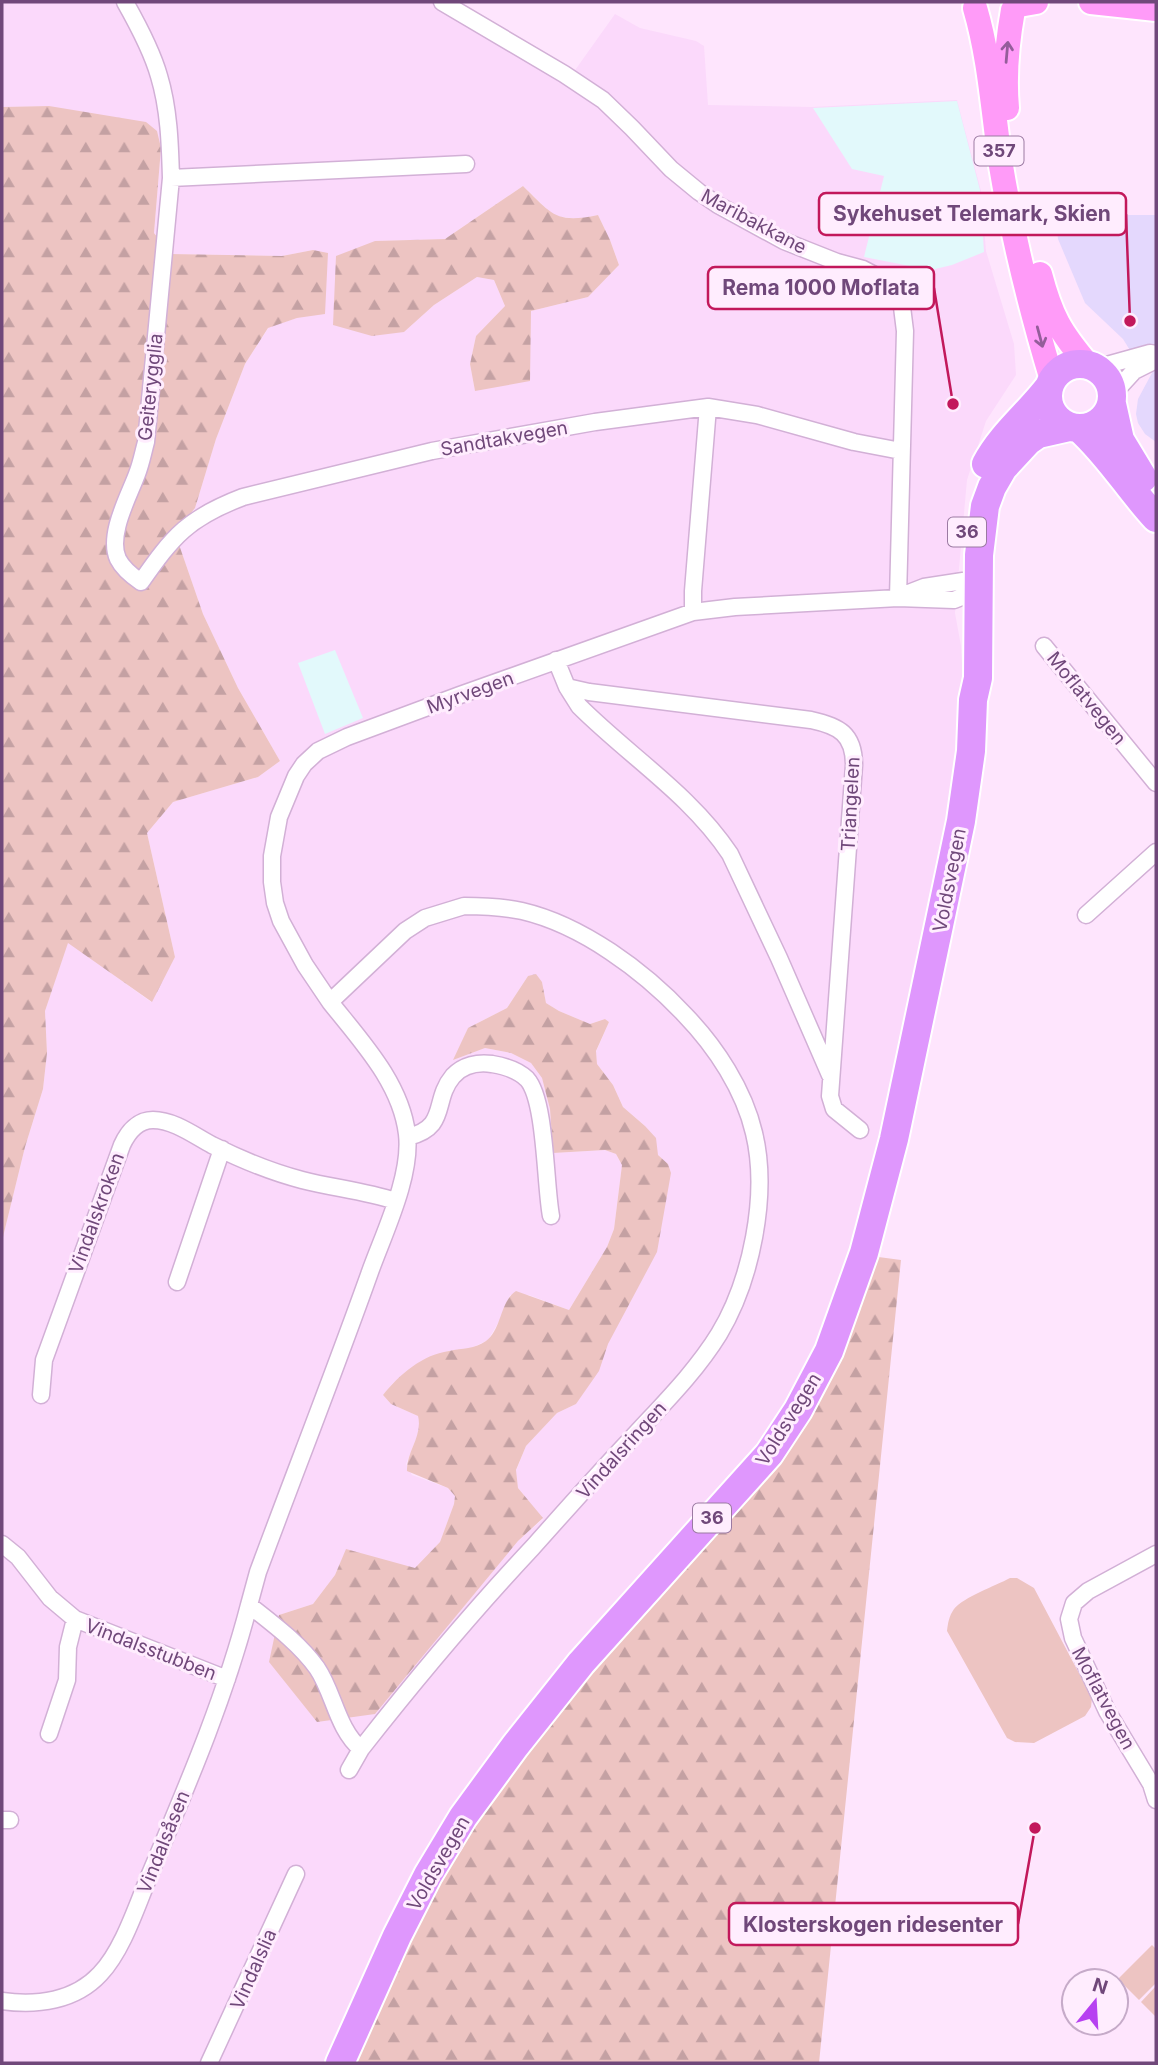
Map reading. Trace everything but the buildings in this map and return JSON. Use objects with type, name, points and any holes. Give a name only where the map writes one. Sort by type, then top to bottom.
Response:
[{"type":"highway","name":"36","points":[[1050,384],[1064,368],[1080,364],[1092,366]]},
{"type":"highway","points":[[1092,366],[1108,379],[1121,440],[1156,498]]},
{"type":"highway","points":[[1050,384],[1047,396],[1057,420],[1093,441],[1156,518]]},
{"type":"highway","name":"Voldsvegen","points":[[340,2063],[402,1925],[463,1817],[515,1746],[581,1664],[769,1454],[798,1410],[829,1351],[864,1253],[894,1139],[961,821],[971,751],[973,700],[978,678],[968,589],[969,517],[973,498],[984,468],[1000,441],[1034,407],[1050,384]]},
{"type":"highway","name":"36","points":[[1074,428],[1097,424],[1104,419],[1112,400]]},
{"type":"highway","name":"Voldsvegen","points":[[968,589],[985,506],[998,478],[1015,453],[1038,434],[1074,428]]},
{"type":"main road","points":[[1091,2],[1156,9]]},
{"type":"main road","name":"357","points":[[972,5],[991,15],[1006,14],[1022,5]]},
{"type":"main road","name":"357","points":[[972,5],[986,49],[990,96],[1007,203],[1050,384]]},
{"type":"main road","name":"357","points":[[1022,5],[1006,66],[1013,164],[1054,320],[1062,333],[1092,366]]},
{"type":"street","name":"Geiterygglia","points":[[125,2],[158,73],[164,93],[169,126],[171,178],[146,442],[115,542],[118,559],[124,568],[141,582]]},
{"type":"street","name":"Maribakkane","points":[[442,2],[603,100],[671,169],[718,205],[784,241],[875,275],[894,289],[902,307],[905,331],[898,598]]},
{"type":"street","points":[[171,178],[466,164]]},
{"type":"street","points":[[1092,366],[1156,354]]},
{"type":"street","points":[[1112,400],[1134,371],[1156,360]]},
{"type":"street","points":[[693,612],[708,407]]},
{"type":"street","name":"Sandtakvegen","points":[[141,582],[183,529],[210,511],[243,497],[432,451],[595,422],[708,407],[757,415],[854,442],[901,451]]},
{"type":"street","name":"Myrvegen","points":[[330,1002],[292,943],[275,903],[272,869],[279,817],[296,776],[312,755],[330,744],[693,612],[734,607],[898,598],[925,587],[968,589]]},
{"type":"street","name":"Moflatvegen","points":[[1044,646],[1156,783]]},
{"type":"street","name":"Triangelen","points":[[556,660],[566,687],[579,706],[691,806],[720,838],[779,958],[830,1075]]},
{"type":"street","name":"Triangelen","points":[[566,687],[599,694],[811,720],[834,726],[848,738],[853,746],[854,765],[830,1096],[834,1109],[860,1130]]},
{"type":"street","points":[[1086,915],[1156,852]]},
{"type":"street","name":"Vindalsringen","points":[[330,1002],[384,949],[425,918],[464,906],[486,906],[522,911],[551,920],[620,959],[649,981],[690,1020],[720,1061],[742,1098],[754,1135],[758,1164],[757,1220],[750,1255],[739,1292],[718,1335],[672,1394],[447,1642],[361,1749],[349,1770]]},
{"type":"street","points":[[330,1002],[385,1075],[400,1107],[408,1137],[406,1166],[258,1572],[249,1605],[283,1632],[317,1669],[327,1686],[345,1731],[361,1749]]},
{"type":"street","points":[[408,1137],[422,1134],[428,1129],[434,1121],[447,1085],[468,1065],[480,1063],[508,1068],[519,1073],[527,1080],[537,1099],[551,1216]]},
{"type":"street","name":"Vindalskroken","points":[[41,1395],[42,1369],[48,1346],[126,1137],[143,1122],[158,1120],[287,1176],[395,1201]]},
{"type":"street","points":[[177,1282],[222,1149]]},
{"type":"street","name":"Vindalsstubben","points":[[2,1544],[18,1557],[50,1598],[75,1619],[227,1679]]},
{"type":"street","name":"Moflatvegen","points":[[1156,1554],[1088,1591],[1074,1603],[1069,1619],[1073,1637],[1107,1712],[1151,1784],[1156,1800]]},
{"type":"street","name":"Vindalsåsen","points":[[2,2001],[52,2001],[81,1989],[102,1973],[108,1964],[122,1939],[165,1838],[239,1646],[249,1605]]},
{"type":"street","name":"Vindalsstubben","points":[[49,1734],[67,1680],[68,1647],[75,1619]]},
{"type":"street","name":"Vindalslia","points":[[209,2063],[296,1874]]},
{"type":"shaded area","points":[[2,2],[453,2],[573,73],[615,14],[640,28],[696,41],[704,46],[708,105],[811,107],[957,100],[981,191],[986,251],[1014,344],[1016,375],[986,421],[967,480],[955,613],[961,646],[964,698],[958,776],[868,1207],[809,1373],[329,2063],[2,2063],[2,1241],[25,1147],[43,1089],[47,1053],[45,1011],[68,942],[151,1002],[175,957],[147,833],[173,802],[258,777],[280,761],[238,688],[203,614],[175,533],[195,508],[216,439],[245,364],[269,327],[325,313],[313,250],[282,256],[171,254],[154,233],[161,148],[49,106],[2,107]],"holes":[[[523,186],[554,216],[579,219],[598,215],[619,265],[588,297],[531,311],[475,391],[470,364],[476,336],[505,306],[494,280],[477,277],[434,305],[404,332],[375,241],[445,239]],[[528,976],[542,982],[546,1003],[559,1011],[590,1024],[605,1019],[609,1022],[596,1052],[597,1064],[613,1085],[623,1107],[645,1126],[658,1155],[668,1164],[598,1371],[576,1404],[557,1413],[526,1446],[516,1471],[518,1488],[543,1519],[518,1541],[375,1713],[279,1615],[313,1604],[335,1575],[346,1550],[415,1569],[440,1542],[455,1496],[448,1488],[412,1475],[406,1464],[421,1426],[418,1416],[391,1404],[383,1395],[393,1383],[448,1351],[471,1348],[488,1340],[510,1295],[529,1295],[569,1310],[607,1247],[614,1229],[622,1165],[616,1154],[605,1150],[553,1153],[550,1109],[542,1078],[531,1063],[511,1053],[485,1048],[455,1059],[468,1028],[507,1008]]]},
{"type":"shaded area","points":[[957,101],[980,190],[984,252],[935,269],[864,257],[884,176],[852,169],[813,108]]},
{"type":"shaded area","points":[[1053,199],[1085,215],[1156,215],[1156,442],[1145,434],[1136,414],[1138,399],[1153,371],[1144,373],[1123,339],[1085,303],[1058,239]]},
{"type":"shaded area","points":[[335,650],[363,718],[325,734],[298,663]]},
{"type":"green space","points":[[49,106],[146,122],[157,131],[161,148],[154,233],[171,254],[282,256],[313,250],[328,253],[325,314],[297,318],[268,328],[245,364],[216,439],[195,508],[175,533],[203,614],[238,688],[280,761],[258,777],[173,802],[147,833],[175,957],[152,1002],[68,943],[45,1011],[47,1053],[43,1089],[25,1147],[2,1241],[2,107]]},
{"type":"green space","points":[[523,186],[555,214],[572,218],[598,215],[619,265],[588,297],[531,311],[530,381],[475,391],[470,364],[476,336],[505,306],[494,280],[477,277],[434,305],[404,332],[372,336],[333,325],[336,256],[375,241],[445,239]]},
{"type":"green space","points":[[536,974],[542,982],[546,1003],[590,1024],[605,1019],[609,1022],[596,1051],[597,1064],[613,1085],[623,1107],[656,1138],[658,1155],[668,1164],[671,1173],[657,1252],[608,1344],[599,1371],[576,1404],[557,1413],[526,1446],[516,1470],[518,1488],[543,1518],[518,1541],[375,1714],[317,1722],[269,1662],[279,1615],[313,1604],[335,1575],[346,1549],[415,1568],[440,1542],[454,1504],[455,1496],[448,1488],[407,1471],[418,1430],[418,1416],[391,1404],[383,1395],[404,1373],[421,1361],[439,1353],[473,1347],[486,1341],[495,1330],[507,1301],[516,1291],[569,1310],[607,1247],[614,1229],[622,1165],[616,1154],[605,1150],[553,1153],[550,1109],[542,1078],[531,1063],[511,1053],[485,1048],[453,1060],[468,1028],[507,1008],[528,976]]},
{"type":"green space","points":[[856,1254],[901,1260],[819,2063],[329,2063],[398,1911],[751,1461],[809,1373]]},
{"type":"green space","points":[[1010,1578],[1017,1578],[1034,1588],[1092,1698],[1091,1707],[1085,1716],[1034,1743],[1015,1742],[1007,1738],[947,1631],[954,1609],[972,1596]]},
{"type":"green space","points":[[1152,1945],[1156,1949],[1156,1983],[1139,2000],[1130,1991],[1130,1967]]},
{"type":"green space","points":[[1156,1986],[1156,2017],[1141,2002]]},
{"type":"place","name":"Sykehuset Telemark, Skien","points":[[1130,321]]},
{"type":"place","name":"Rema 1000 Moflata","points":[[953,404]]},
{"type":"place","name":"Klosterskogen ridesenter","points":[[1035,1828]]}]
